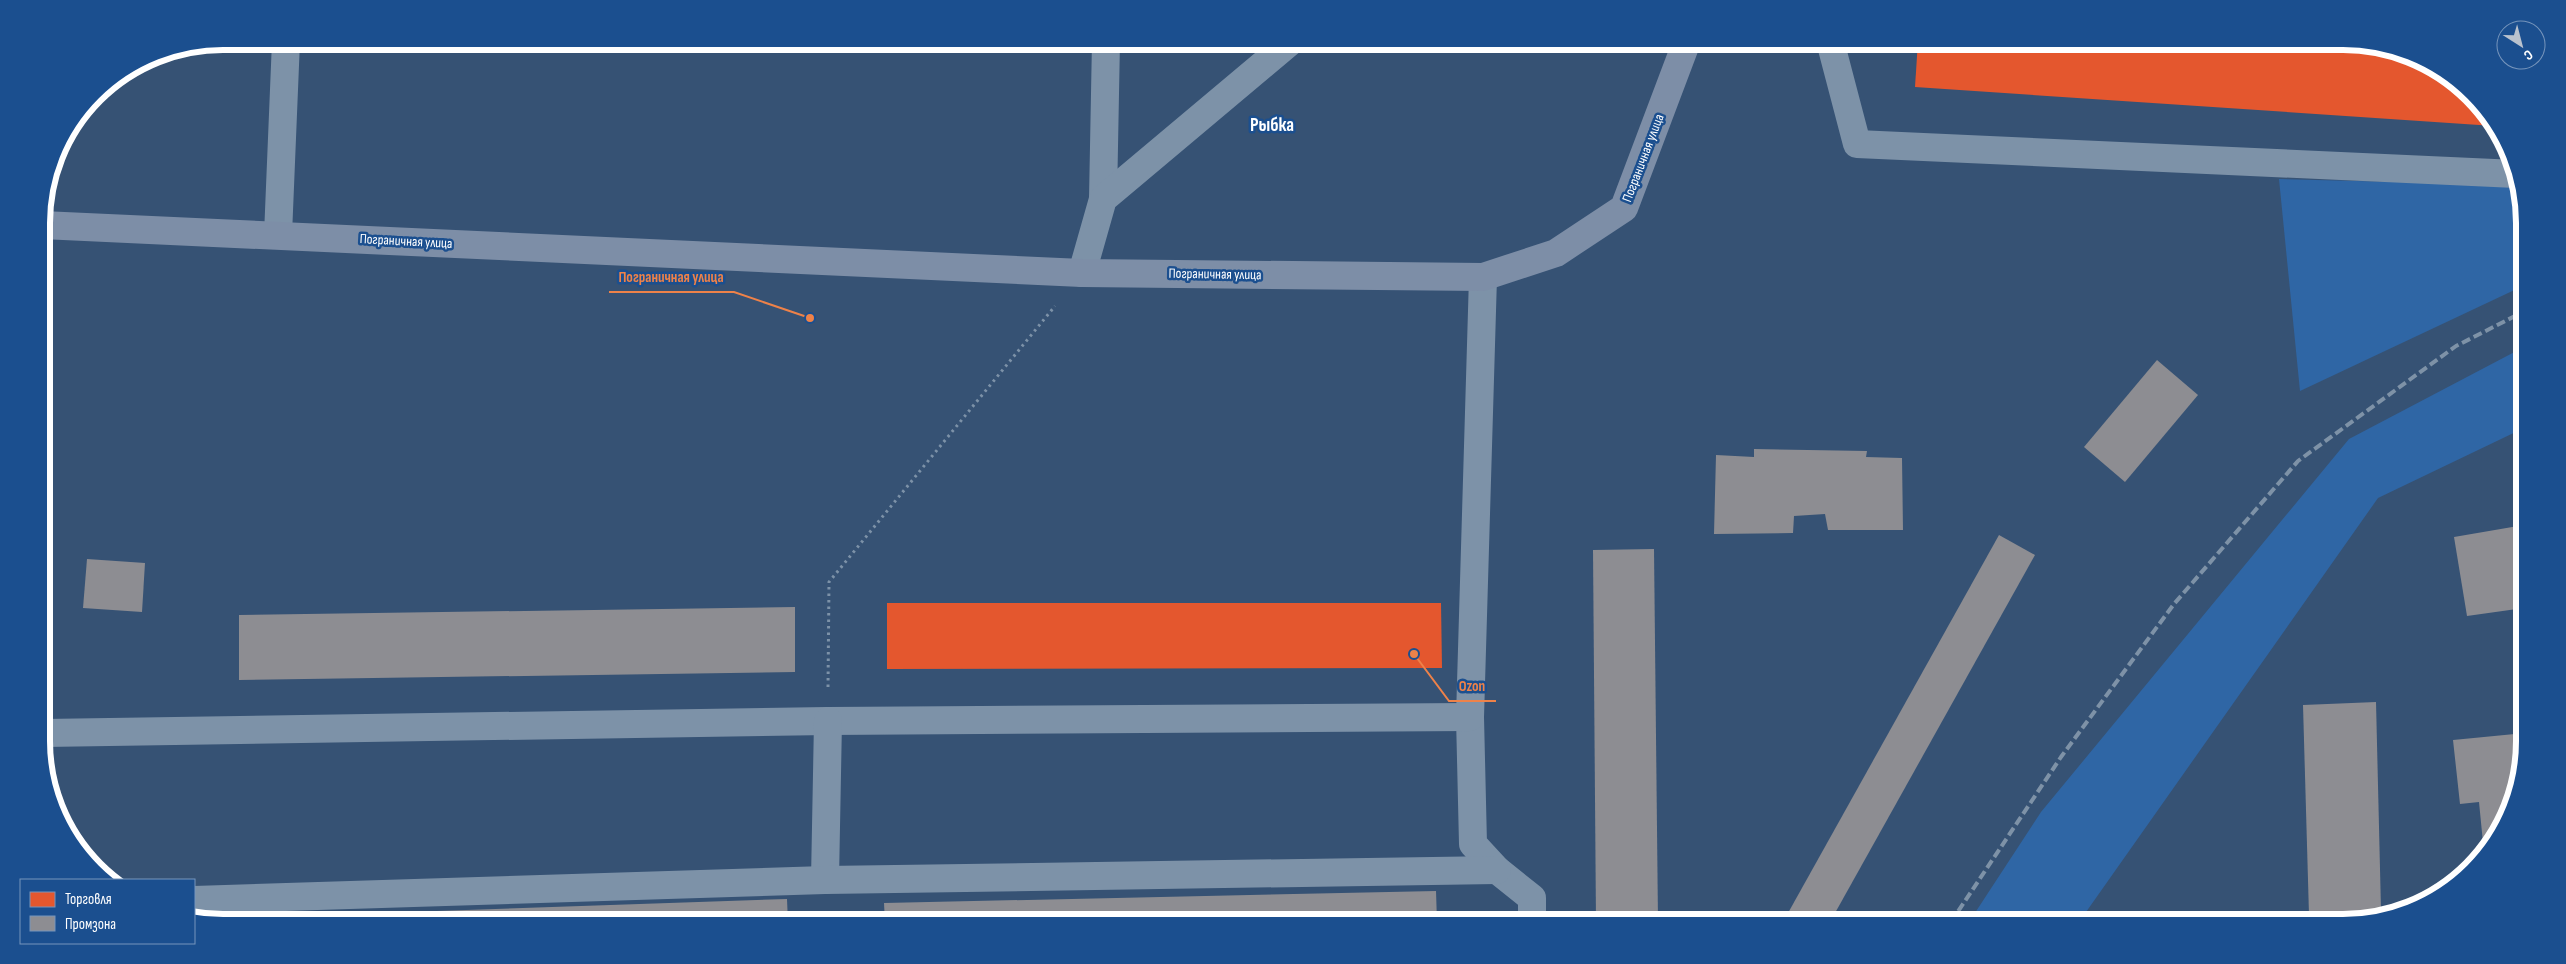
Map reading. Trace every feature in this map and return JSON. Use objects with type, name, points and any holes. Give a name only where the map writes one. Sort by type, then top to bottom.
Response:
[{"type":"main road","name":"Пограничная улица","points":[[50,225],[1082,273],[1483,277],[1556,253],[1624,208],[1684,50]]},
{"type":"lane","points":[[278,235],[286,50]]},
{"type":"lane","points":[[1082,273],[1103,199],[1106,50]]},
{"type":"lane","points":[[1103,199],[1280,50]]},
{"type":"lane","points":[[1832,50],[1857,144],[2509,174]]},
{"type":"lane","points":[[1483,277],[1470,717],[1473,844],[1496,870],[1532,898],[1532,914]]},
{"type":"lane","points":[[50,733],[828,722],[1470,717]]},
{"type":"lane","points":[[825,880],[828,722]]},
{"type":"lane","points":[[195,900],[825,880],[1496,870]]},
{"type":"path","points":[[828,722],[829,582],[1082,273]]},
{"type":"shaded area","points":[[2279,179],[2512,185],[2515,200],[2516,223],[2516,289],[2300,391]]},
{"type":"shaded area","points":[[2516,351],[2516,432],[2378,498],[2085,914],[1974,914],[2041,812],[2349,439]]},
{"type":"building: Торговля","points":[[1917,50],[2366,51],[2399,59],[2430,73],[2465,101],[2485,125],[1915,87]]},
{"type":"building: Торговля","points":[[887,603],[1441,603],[1442,668],[887,669]]},
{"type":"building: Промзона","points":[[2157,360],[2198,395],[2125,482],[2084,447]]},
{"type":"building: Промзона","points":[[1754,449],[1867,451],[1866,457],[1902,458],[1903,530],[1828,530],[1825,514],[1794,516],[1793,533],[1714,534],[1716,455],[1754,457]]},
{"type":"building: Промзона","points":[[2516,526],[2516,609],[2467,616],[2454,537]]},
{"type":"building: Промзона","points":[[1999,535],[2035,555],[1834,914],[1787,914]]},
{"type":"building: Промзона","points":[[1654,549],[1658,914],[1596,914],[1593,550]]},
{"type":"building: Промзона","points":[[87,559],[145,563],[142,612],[83,608]]},
{"type":"building: Промзона","points":[[795,607],[795,672],[239,680],[239,615]]},
{"type":"building: Промзона","points":[[2376,702],[2381,910],[2309,914],[2303,705]]},
{"type":"building: Промзона","points":[[2516,734],[2515,764],[2507,797],[2498,818],[2483,842],[2479,802],[2460,804],[2453,740]]},
{"type":"building: Промзона","points":[[1436,891],[1437,914],[885,914],[884,903]]},
{"type":"building: Промзона","points":[[787,899],[788,914],[348,914]]},
{"type":"railway","points":[[1956,914],[2061,757],[2174,604],[2298,461],[2456,346],[2516,316]]},
{"type":"place","name":"Пограничная улица","points":[[810,318]]},
{"type":"place","name":"Ozon","points":[[1414,654]]},
{"type":"district","name":"Рыбка","points":[[1272,125]]}]
